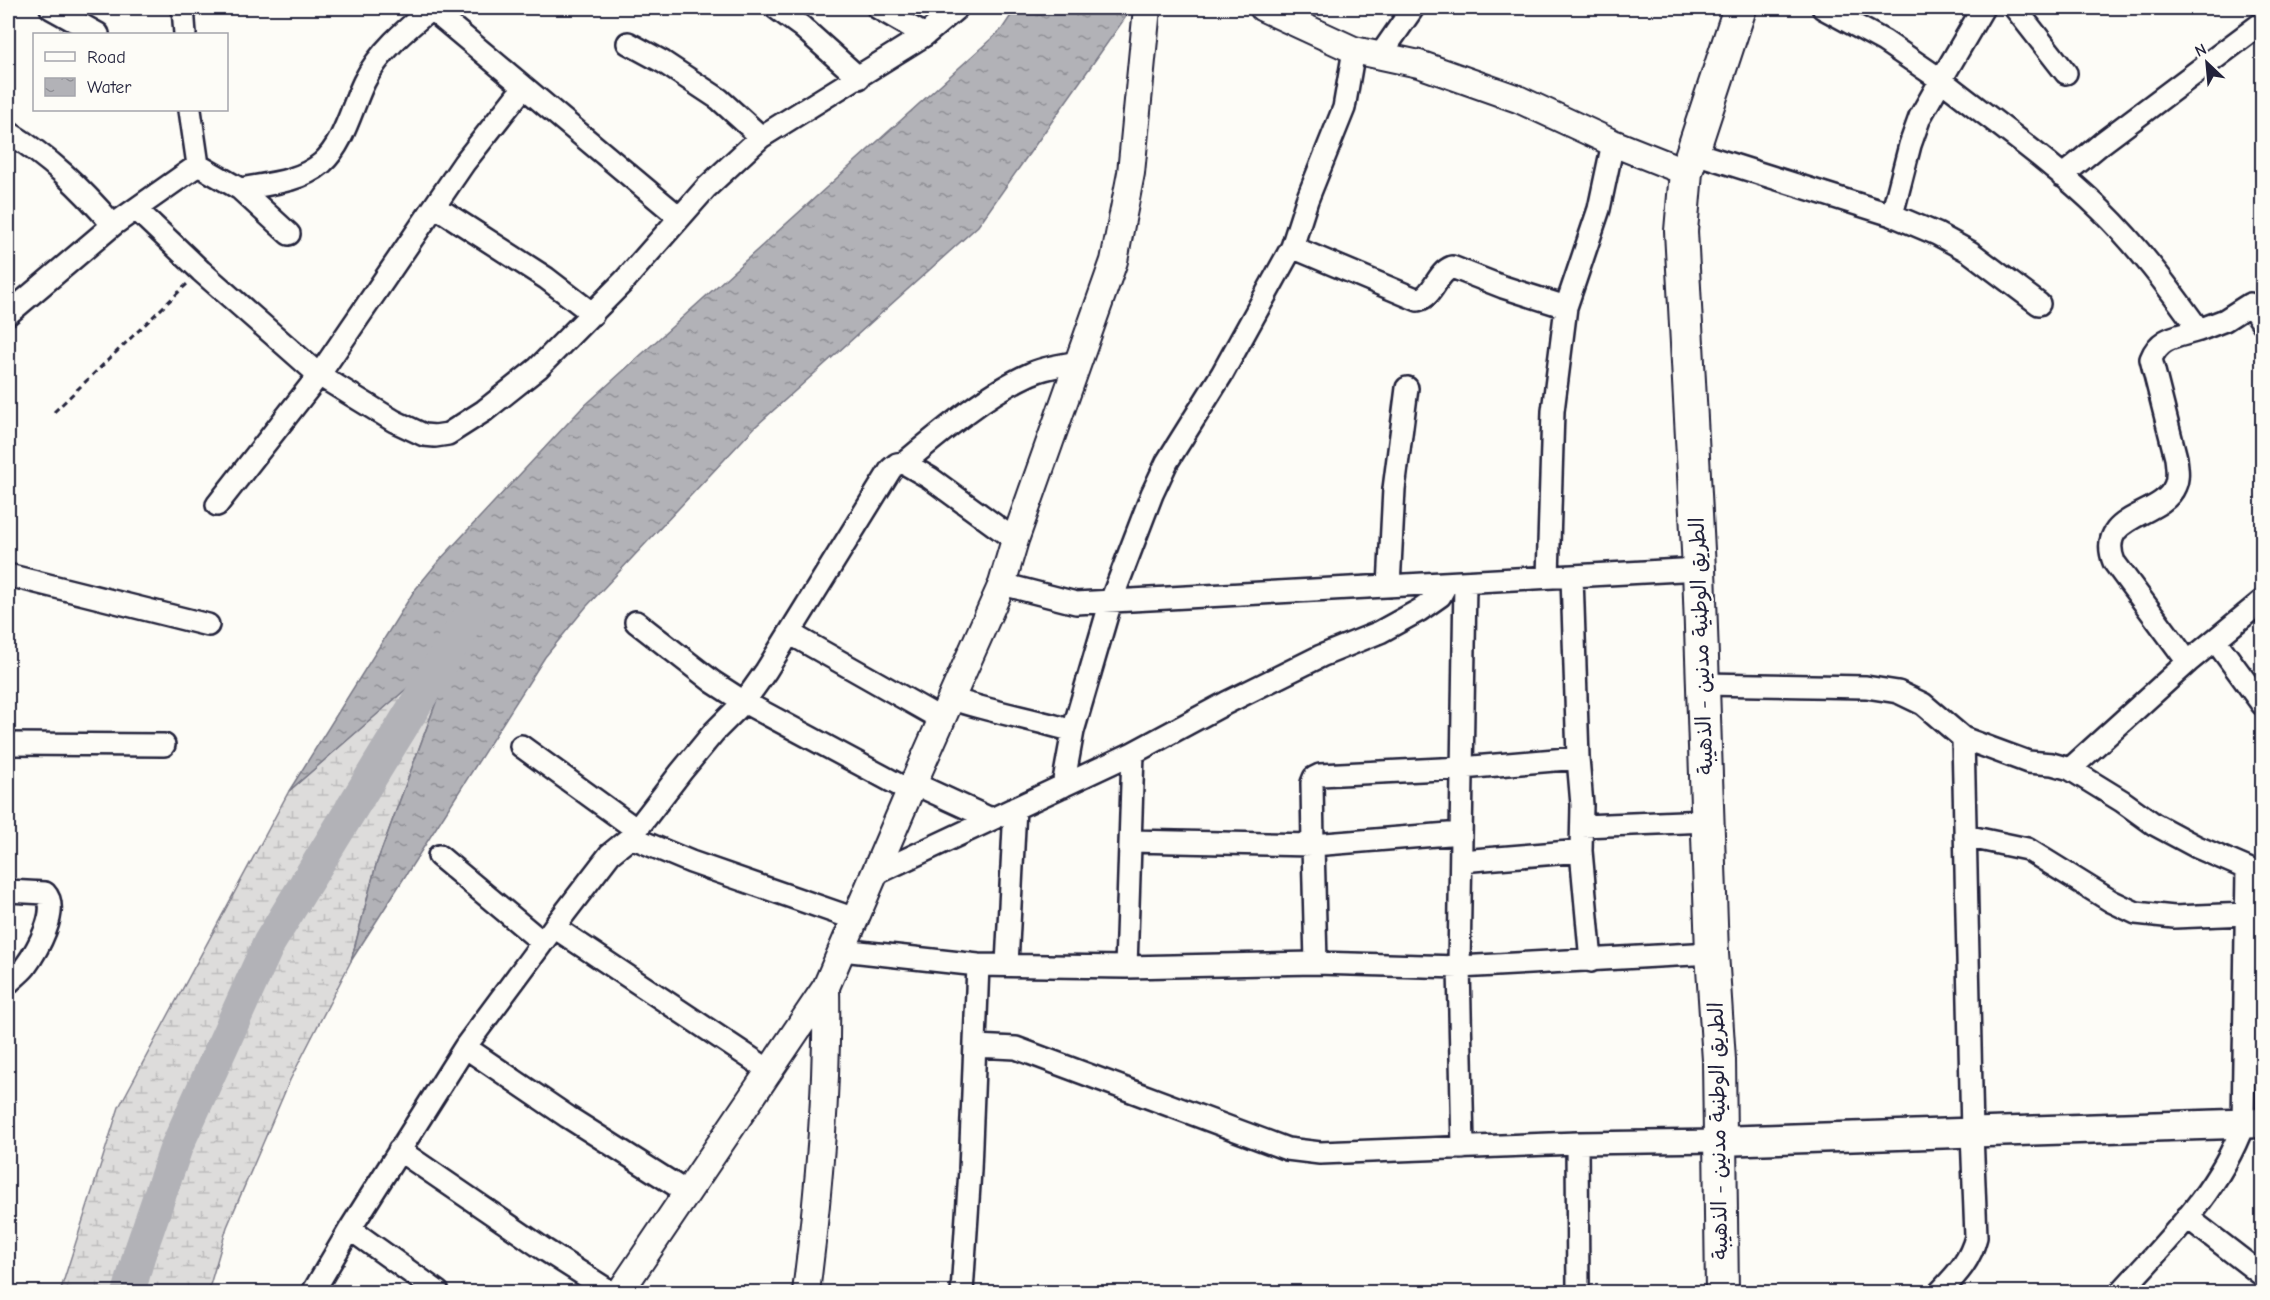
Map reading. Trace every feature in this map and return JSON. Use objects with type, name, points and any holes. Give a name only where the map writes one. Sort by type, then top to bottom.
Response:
[{"type":"main road","name":"الطريق الوطنية مدنين - الذهيبة","points":[[1722,1293],[1719,1060],[1712,953],[1700,569],[1681,231],[1689,162],[1740,8]]},
{"type":"main road","points":[[1719,1141],[2253,1124]]},
{"type":"street","points":[[51,8],[96,33]]},
{"type":"street","points":[[183,8],[185,33]]},
{"type":"street","points":[[240,189],[304,174],[322,162],[341,137],[364,82],[379,57],[409,26],[432,8],[523,88],[679,217]]},
{"type":"street","points":[[776,8],[802,27],[859,78]]},
{"type":"street","points":[[878,8],[925,35]]},
{"type":"street","points":[[136,209],[201,271],[319,375],[394,421],[424,435],[448,434],[484,411],[538,368],[593,314],[679,217],[761,137],[925,35],[957,8]]},
{"type":"street","points":[[620,1293],[826,987],[1002,584],[1015,540],[1114,261],[1131,173],[1147,8]]},
{"type":"street","points":[[1381,54],[1413,8]]},
{"type":"street","points":[[1823,8],[1884,40],[1941,80],[2062,176],[2100,209],[2134,244],[2199,330]]},
{"type":"street","points":[[1892,215],[1910,145],[1920,117],[1983,8]]},
{"type":"street","points":[[2015,8],[2066,73]]},
{"type":"street","points":[[1281,11],[1354,50],[1419,64],[1518,99],[1613,143],[1892,215],[1938,234],[1970,252],[2039,304]]},
{"type":"street","points":[[2062,176],[2102,143],[2262,23]]},
{"type":"street","points":[[628,43],[663,62],[719,99],[761,137]]},
{"type":"street","points":[[1063,786],[1072,731],[1111,601],[1167,462],[1222,374],[1292,247],[1307,200],[1344,108],[1354,50]]},
{"type":"street","points":[[217,505],[319,375],[464,164],[523,88]]},
{"type":"street","points":[[190,111],[198,165]]},
{"type":"street","points":[[8,132],[56,165],[88,196],[113,225]]},
{"type":"street","points":[[1548,577],[1553,411],[1566,306],[1599,209],[1613,143]]},
{"type":"street","points":[[198,165],[240,189],[289,234]]},
{"type":"street","points":[[8,314],[113,225],[198,165]]},
{"type":"street","points":[[436,207],[546,278],[593,314]]},
{"type":"street","points":[[1292,247],[1418,300],[1425,297],[1443,272],[1452,267],[1503,287],[1566,306]]},
{"type":"street","points":[[2188,662],[2114,562],[2110,552],[2111,538],[2122,525],[2166,497],[2175,486],[2176,458],[2151,359],[2155,349],[2161,342],[2225,320],[2256,299],[2262,322]]},
{"type":"street","points":[[313,1293],[350,1229],[465,1047],[610,854],[634,833],[701,748],[744,702],[791,634],[891,469],[897,464],[904,463],[961,418],[1029,374],[1079,362]]},
{"type":"street","points":[[1389,586],[1394,489],[1407,388]]},
{"type":"street","points":[[904,463],[930,478],[1015,540]]},
{"type":"street","points":[[1002,584],[1076,603],[1700,569]]},
{"type":"street","points":[[8,575],[208,625]]},
{"type":"street","points":[[1572,576],[1578,758],[1582,805],[1581,851],[1592,961]]},
{"type":"street","points":[[875,874],[1133,753],[1321,656],[1380,632],[1420,610],[1456,582]]},
{"type":"street","points":[[1456,582],[1462,768],[1459,967],[1463,1148]]},
{"type":"street","points":[[2070,769],[2188,662],[2262,602]]},
{"type":"street","points":[[636,622],[713,682],[744,702],[912,787],[991,819]]},
{"type":"street","points":[[791,634],[948,710],[988,711],[1036,720],[1072,731]]},
{"type":"street","points":[[2215,640],[2262,704]]},
{"type":"street","points":[[1704,684],[1866,687],[1898,692],[1923,704],[1963,738],[2028,762],[2052,764],[2070,769],[2154,824],[2255,873],[2247,914],[2253,1124],[2217,1178],[2187,1217],[2121,1293]]},
{"type":"street","points":[[1940,1293],[1966,1264],[1973,1251],[1976,1237],[1963,738]]},
{"type":"street","points":[[8,744],[164,745]]},
{"type":"street","points":[[521,746],[634,833],[691,862],[855,919]]},
{"type":"street","points":[[1126,967],[1133,753]]},
{"type":"street","points":[[1316,963],[1312,783],[1314,778],[1320,775],[1462,768],[1578,758]]},
{"type":"street","points":[[1007,964],[1015,808]]},
{"type":"street","points":[[1582,826],[1708,821]]},
{"type":"street","points":[[1131,841],[1313,845],[1461,833]]},
{"type":"street","points":[[1965,836],[2027,849],[2111,901],[2136,913],[2174,917],[2247,914]]},
{"type":"street","points":[[1461,861],[1581,851]]},
{"type":"street","points":[[439,856],[548,935],[770,1071]]},
{"type":"street","points":[[8,891],[45,893],[51,905],[38,948],[23,969],[8,983]]},
{"type":"street","points":[[842,950],[978,965],[1126,967],[1316,963],[1459,967],[1712,953]]},
{"type":"street","points":[[962,1293],[970,1170],[978,965]]},
{"type":"street","points":[[806,1293],[820,1173],[826,1079],[826,987]]},
{"type":"street","points":[[975,1046],[1016,1048],[1287,1149],[1320,1153],[1576,1143],[1719,1141]]},
{"type":"street","points":[[465,1047],[568,1117],[688,1193]]},
{"type":"street","points":[[1576,1143],[1578,1293]]},
{"type":"street","points":[[399,1150],[611,1293]]},
{"type":"street","points":[[2187,1217],[2262,1275]]},
{"type":"street","points":[[350,1229],[438,1293]]},
{"type":"path","points":[[54,412],[201,271]]},
{"type":"green space","points":[[443,656],[438,697],[376,865],[351,961],[290,1080],[227,1227],[208,1292],[60,1292],[119,1107],[289,791]]},
{"type":"water","points":[[1016,8],[1126,8],[1125,18],[978,226],[755,427],[586,607],[545,657],[351,961],[376,865],[438,697],[443,657],[289,791],[414,591],[437,563],[581,409],[1002,29]]},
{"type":"waterway","points":[[129,1292],[139,1255],[176,1148],[269,943],[468,619]]}]
